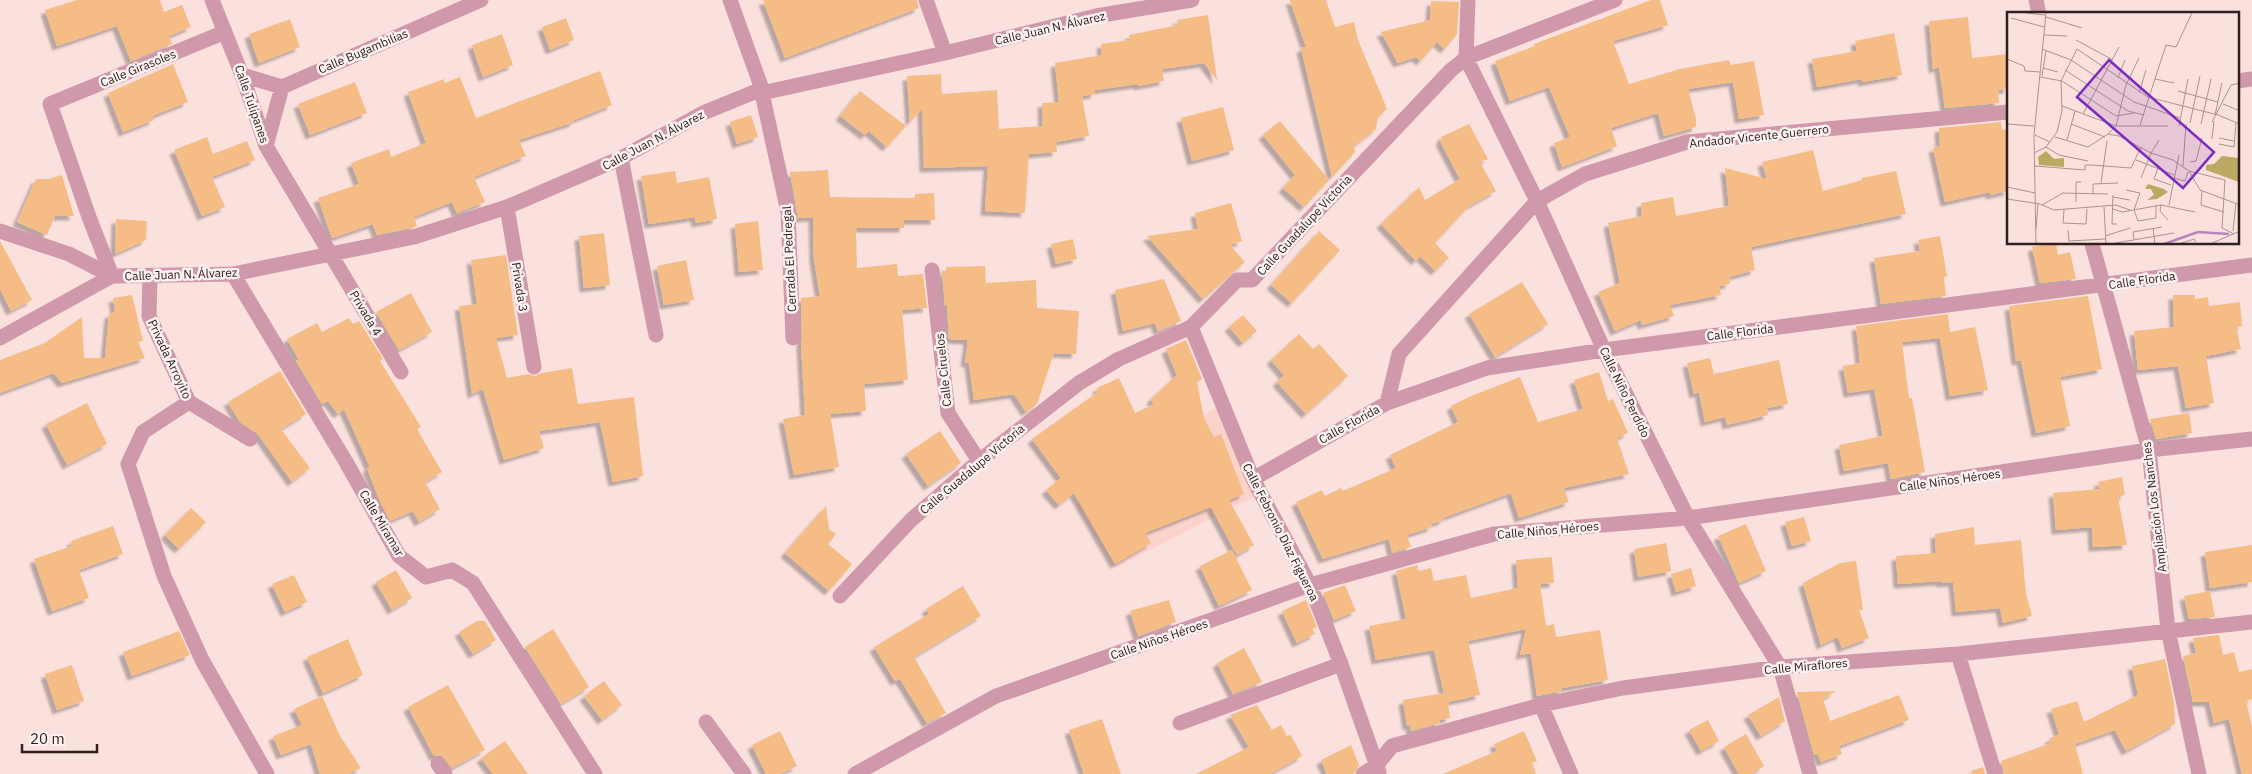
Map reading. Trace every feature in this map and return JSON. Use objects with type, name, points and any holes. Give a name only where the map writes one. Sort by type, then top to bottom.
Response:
[{"type":"street","name":"Calle Tulipanes","points":[[212,0],[242,75],[266,146],[331,255]]},
{"type":"street","name":"Calle Bugambilias","points":[[282,87],[481,0]]},
{"type":"street","name":"Cerrada El Pedregal","points":[[730,0],[762,91],[788,212],[792,338]]},
{"type":"street","points":[[926,0],[945,53]]},
{"type":"street","name":"Calle Juan N. Álvarez","points":[[112,276],[150,277],[232,274],[414,237],[507,207],[621,158],[703,113],[762,91],[945,53],[1096,16],[1192,0]]},
{"type":"street","name":"Calle Niño Perdido","points":[[1468,0],[1466,58],[1537,201],[1604,350],[1688,518],[1780,667],[1810,774]]},
{"type":"street","name":"Calle Guadalupe Victoria","points":[[840,596],[911,520],[979,461],[1079,383],[1119,359],[1191,327],[1238,280],[1252,280],[1444,77],[1466,58],[1616,0]]},
{"type":"street","name":"Calle Girasoles","points":[[112,276],[89,217],[50,104],[225,32]]},
{"type":"street","points":[[242,75],[282,87],[266,146]]},
{"type":"street","name":"Andador Vicente Guerrero","points":[[1386,403],[1399,354],[1537,201],[1584,174],[1687,142],[2007,112]]},
{"type":"street","points":[[621,158],[656,335]]},
{"type":"street","name":"Privada 3","points":[[507,207],[534,367]]},
{"type":"street","points":[[0,231],[69,254],[112,276]]},
{"type":"street","name":"Ampliación Los Nanches","points":[[2092,245],[2149,450],[2168,630],[2199,774]]},
{"type":"street","name":"Privada 4","points":[[331,255],[401,372]]},
{"type":"street","name":"Calle Florida","points":[[1253,479],[1386,403],[1487,368],[1604,350],[2104,286],[2252,265]]},
{"type":"street","name":"Calle Ciruelos","points":[[932,270],[948,413],[979,461]]},
{"type":"street","name":"Calle Miramar","points":[[232,274],[346,462],[399,556],[426,577],[452,570],[473,583],[594,774]]},
{"type":"street","points":[[0,338],[112,276]]},
{"type":"street","name":"Privada Arroyito","points":[[150,277],[149,316],[189,402],[250,438]]},
{"type":"street","name":"Calle Febronio Díaz Figueroa","points":[[1191,327],[1253,479],[1310,585],[1341,664],[1378,770]]},
{"type":"street","points":[[189,402],[143,432],[128,464],[164,576],[202,660],[267,774]]},
{"type":"street","name":"Calle Niños Héroes","points":[[854,774],[996,696],[1310,585],[1494,534],[1688,518],[2149,450],[2252,439]]},
{"type":"street","name":"Calle Miraflores","points":[[1362,774],[1378,770],[1392,746],[1541,705],[1623,688],[1780,667],[1958,654],[2252,622]]},
{"type":"street","points":[[1958,654],[1995,774]]},
{"type":"street","points":[[1180,723],[1341,664]]},
{"type":"street","points":[[1541,705],[1571,774]]},
{"type":"street","points":[[706,722],[744,774]]},
{"type":"shaded area","points":[[1216,407],[1255,496],[1115,568],[1076,505]]},
{"type":"building","points":[[77,0],[160,0],[164,12],[182,5],[191,27],[169,36],[172,44],[131,61],[117,26],[57,46],[45,10]]},
{"type":"building","points":[[763,0],[917,0],[919,8],[785,58]]},
{"type":"building","points":[[1290,0],[1326,0],[1335,27],[1354,22],[1358,40],[1387,109],[1378,117],[1376,129],[1354,146],[1355,152],[1332,177],[1301,48],[1306,47]]},
{"type":"building","points":[[1651,0],[1660,0],[1668,25],[1613,41],[1629,84],[1680,69],[1729,60],[1731,65],[1754,61],[1764,115],[1739,119],[1733,82],[1688,89],[1696,119],[1696,127],[1664,136],[1658,113],[1611,128],[1617,146],[1562,167],[1554,143],[1570,137],[1549,87],[1510,101],[1495,61],[1535,46],[1534,44]]},
{"type":"building","points":[[1431,1],[1459,2],[1457,34],[1445,49],[1437,42],[1421,61],[1416,57],[1398,63],[1381,32],[1430,20]]},
{"type":"building","points":[[1208,15],[1217,80],[1204,63],[1162,69],[1164,81],[1138,86],[1138,84],[1095,90],[1095,94],[1082,96],[1089,136],[1056,142],[1057,152],[1029,154],[1025,213],[985,211],[988,166],[924,168],[922,109],[910,122],[907,76],[941,74],[942,94],[997,90],[999,129],[1043,126],[1042,103],[1059,102],[1055,63],[1102,55],[1101,44],[1130,40],[1129,35],[1178,25],[1177,20]]},
{"type":"building","points":[[1968,17],[1972,58],[2007,54],[2007,89],[1998,90],[1999,103],[1945,108],[1939,67],[1933,69],[1929,21]]},
{"type":"building","points":[[566,18],[574,40],[550,50],[542,27]]},
{"type":"building","points":[[290,19],[300,47],[259,63],[249,34]]},
{"type":"building","points":[[1894,33],[1902,75],[1863,82],[1862,79],[1817,87],[1812,59],[1857,51],[1855,41]]},
{"type":"building","points":[[502,34],[513,65],[483,77],[472,45]]},
{"type":"building","points":[[173,64],[188,102],[152,116],[154,120],[123,132],[108,93]]},
{"type":"building","points":[[600,71],[612,105],[574,120],[574,122],[519,140],[526,156],[474,177],[485,202],[457,213],[452,202],[414,217],[417,226],[412,228],[377,235],[373,224],[332,238],[318,198],[359,184],[351,163],[389,149],[391,157],[426,143],[408,92],[444,79],[445,83],[460,77],[476,118]]},
{"type":"building","points":[[355,82],[367,113],[310,135],[298,104]]},
{"type":"building","points":[[860,91],[906,126],[887,147],[869,131],[865,135],[840,116]]},
{"type":"building","points":[[1223,107],[1234,150],[1192,161],[1181,118]]},
{"type":"building","points":[[751,115],[758,137],[737,144],[730,122]]},
{"type":"building","points":[[1280,121],[1329,180],[1304,207],[1283,188],[1295,175],[1263,135]]},
{"type":"building","points":[[2001,122],[2002,130],[2007,129],[2007,191],[1990,195],[1990,192],[1945,202],[1933,148],[1940,146],[1939,128]]},
{"type":"building","points":[[1469,124],[1488,159],[1480,162],[1496,191],[1469,206],[1435,243],[1449,258],[1435,271],[1420,256],[1416,261],[1381,224],[1419,187],[1425,200],[1460,179],[1440,141],[1442,140],[1441,137]]},
{"type":"building","points":[[207,137],[213,154],[247,141],[255,160],[212,177],[225,207],[202,216],[174,150]]},
{"type":"building","points":[[1813,150],[1823,191],[1862,180],[1862,178],[1896,171],[1906,214],[1751,247],[1755,270],[1729,277],[1730,284],[1719,286],[1721,295],[1670,305],[1674,316],[1642,325],[1641,320],[1615,331],[1598,292],[1620,283],[1608,223],[1642,216],[1641,203],[1673,197],[1676,216],[1729,206],[1725,168],[1767,179],[1762,162]]},
{"type":"building","points":[[828,170],[830,197],[915,198],[915,194],[934,193],[935,220],[904,220],[904,228],[856,228],[857,268],[897,264],[898,276],[923,274],[927,308],[902,310],[908,380],[864,384],[866,411],[830,414],[839,467],[794,475],[783,419],[805,415],[801,343],[801,298],[820,296],[814,259],[813,217],[798,218],[790,172]]},
{"type":"building","points":[[675,171],[677,183],[709,177],[717,219],[696,223],[695,217],[649,224],[641,176]]},
{"type":"building","points":[[62,175],[74,216],[55,216],[47,235],[17,222],[36,179],[48,179]]},
{"type":"building","points":[[1231,203],[1242,241],[1230,245],[1245,262],[1203,299],[1147,236],[1198,229],[1195,213]]},
{"type":"building","points":[[116,219],[147,221],[146,240],[115,254]]},
{"type":"building","points":[[758,221],[763,270],[739,272],[735,224]]},
{"type":"building","points":[[1319,231],[1340,250],[1292,303],[1271,285]]},
{"type":"building","points":[[604,233],[610,285],[584,288],[579,236]]},
{"type":"building","points":[[1940,236],[1947,276],[1944,277],[1946,296],[1881,304],[1874,258],[1920,251],[1918,240]]},
{"type":"building","points":[[1073,239],[1077,259],[1056,264],[1051,244]]},
{"type":"building","points":[[0,241],[32,300],[11,311],[0,289]]},
{"type":"building","points":[[2056,245],[2058,255],[2070,252],[2076,279],[2040,283],[2032,247]]},
{"type":"building","points":[[506,255],[518,335],[496,338],[507,378],[529,374],[535,376],[541,373],[572,368],[578,404],[634,397],[643,476],[613,482],[600,422],[539,431],[544,448],[504,460],[483,389],[472,394],[459,306],[477,304],[471,260]]},
{"type":"building","points":[[686,260],[694,300],[664,305],[657,266]]},
{"type":"building","points":[[985,266],[986,283],[1036,280],[1037,308],[1079,311],[1076,354],[1054,353],[1037,404],[1026,412],[1014,394],[974,400],[969,363],[965,362],[968,340],[949,339],[942,272],[946,272],[946,267]]},
{"type":"building","points":[[1164,279],[1181,321],[1158,331],[1155,323],[1123,331],[1115,290]]},
{"type":"building","points":[[1522,282],[1548,324],[1495,357],[1469,314]]},
{"type":"building","points":[[411,293],[432,332],[399,350],[376,312]]},
{"type":"building","points":[[132,295],[143,341],[138,342],[145,358],[62,383],[54,373],[0,393],[0,360],[45,343],[82,317],[84,358],[105,358],[109,314],[115,312],[113,298]]},
{"type":"building","points":[[2173,295],[2195,295],[2195,299],[2208,297],[2209,306],[2240,302],[2242,326],[2236,327],[2241,349],[2206,356],[2214,403],[2186,408],[2178,366],[2138,370],[2134,331],[2174,327]]},
{"type":"building","points":[[2088,296],[2102,369],[2060,377],[2070,426],[2036,433],[2021,360],[2016,361],[2009,306]]},
{"type":"building","points":[[1948,314],[1950,332],[1975,327],[1988,390],[1950,396],[1940,338],[1902,342],[1909,398],[1912,398],[1925,472],[1891,479],[1888,463],[1844,471],[1839,445],[1883,436],[1874,389],[1848,393],[1843,366],[1860,363],[1856,326]]},
{"type":"building","points":[[1243,315],[1257,331],[1243,343],[1229,327]]},
{"type":"building","points":[[349,318],[353,324],[359,321],[383,359],[380,361],[421,427],[417,429],[442,472],[425,482],[440,509],[419,522],[413,511],[390,521],[367,468],[370,467],[344,409],[338,414],[328,401],[322,404],[296,361],[299,360],[287,339],[317,323],[322,332]]},
{"type":"building","points":[[1299,334],[1313,349],[1319,344],[1348,376],[1306,414],[1277,382],[1284,375],[1271,360]]},
{"type":"building","points":[[1186,340],[1202,379],[1197,382],[1204,418],[1214,437],[1221,434],[1244,494],[1229,500],[1254,545],[1237,555],[1211,507],[1145,533],[1151,543],[1115,564],[1074,493],[1059,505],[1046,490],[1061,478],[1032,439],[1098,392],[1097,388],[1119,378],[1135,413],[1154,404],[1151,399],[1177,375],[1166,349]]},
{"type":"building","points":[[1710,358],[1714,374],[1779,360],[1788,404],[1767,408],[1768,415],[1727,425],[1725,417],[1705,422],[1699,392],[1694,394],[1687,363]]},
{"type":"building","points":[[280,371],[306,414],[281,429],[310,468],[292,482],[258,434],[240,422],[228,402]]},
{"type":"building","points":[[1599,372],[1608,401],[1613,399],[1628,433],[1617,438],[1629,474],[1564,488],[1569,502],[1519,518],[1511,493],[1443,518],[1444,520],[1431,524],[1432,527],[1407,535],[1411,547],[1392,553],[1389,539],[1323,559],[1296,502],[1322,490],[1325,496],[1341,488],[1343,491],[1396,468],[1390,455],[1458,422],[1451,406],[1471,396],[1520,377],[1538,422],[1583,409],[1574,380]]},
{"type":"building","points":[[87,403],[107,444],[67,465],[46,424]]},
{"type":"building","points":[[2189,413],[2192,433],[2156,439],[2150,419]]},
{"type":"building","points":[[940,431],[961,463],[928,486],[906,454]]},
{"type":"building","points":[[2122,477],[2125,495],[2118,497],[2127,545],[2093,547],[2092,527],[2056,530],[2053,493],[2100,489],[2098,482]]},
{"type":"building","points":[[826,506],[829,529],[836,534],[828,544],[852,564],[829,591],[785,553]]},
{"type":"building","points":[[191,508],[206,522],[179,549],[165,535]]},
{"type":"building","points":[[1804,517],[1811,541],[1792,546],[1785,522]]},
{"type":"building","points":[[1746,524],[1766,571],[1739,583],[1718,536]]},
{"type":"building","points":[[113,526],[123,554],[79,570],[89,598],[52,611],[34,559],[72,546],[71,541]]},
{"type":"building","points":[[1974,527],[1975,545],[2021,540],[2026,594],[2032,616],[2003,623],[2000,608],[1956,612],[1953,582],[1898,584],[1896,556],[1936,553],[1935,534]]},
{"type":"building","points":[[1666,543],[1671,571],[1638,577],[1634,549]]},
{"type":"building","points":[[2252,545],[2252,582],[2210,588],[2205,552]]},
{"type":"building","points":[[1232,550],[1252,590],[1219,606],[1200,566]]},
{"type":"building","points":[[1552,557],[1554,583],[1540,584],[1546,626],[1554,624],[1556,637],[1600,630],[1608,680],[1562,688],[1562,691],[1537,696],[1531,653],[1520,655],[1526,629],[1468,641],[1480,695],[1448,702],[1450,718],[1440,720],[1440,723],[1411,731],[1410,725],[1407,726],[1403,700],[1444,693],[1434,650],[1376,660],[1369,626],[1406,619],[1396,571],[1417,565],[1419,571],[1431,568],[1434,581],[1466,575],[1471,598],[1518,588],[1516,560]]},
{"type":"building","points":[[1856,561],[1863,610],[1859,610],[1869,638],[1842,648],[1838,637],[1821,645],[1803,583],[1840,563]]},
{"type":"building","points":[[1691,568],[1696,586],[1676,592],[1671,574]]},
{"type":"building","points":[[396,570],[412,598],[392,610],[376,582]]},
{"type":"building","points":[[294,575],[307,602],[285,612],[272,584]]},
{"type":"building","points":[[1345,585],[1356,611],[1334,620],[1323,593]]},
{"type":"building","points":[[963,586],[981,616],[914,657],[946,713],[927,723],[900,679],[895,681],[874,647],[929,614],[926,609]]},
{"type":"building","points":[[2210,591],[2215,617],[2189,619],[2184,596]]},
{"type":"building","points":[[1169,600],[1176,622],[1138,636],[1130,611]]},
{"type":"building","points":[[1306,600],[1317,627],[1312,629],[1315,634],[1297,643],[1282,611]]},
{"type":"building","points":[[477,621],[485,621],[496,640],[473,654],[459,632]]},
{"type":"building","points":[[553,629],[589,687],[561,704],[525,647]]},
{"type":"building","points":[[179,631],[190,655],[132,676],[123,652]]},
{"type":"building","points":[[2219,635],[2223,655],[2234,652],[2239,672],[2252,669],[2252,699],[2246,701],[2252,726],[2252,774],[2242,774],[2229,719],[2214,723],[2209,702],[2193,702],[2183,656],[2196,653],[2193,638]]},
{"type":"building","points":[[348,639],[363,675],[323,693],[307,657]]},
{"type":"building","points":[[1244,648],[1262,682],[1233,694],[1217,663]]},
{"type":"building","points":[[2165,659],[2174,703],[2175,724],[2126,751],[2115,730],[2075,744],[2083,774],[2004,774],[2001,761],[2051,743],[2049,739],[2059,734],[2051,709],[2077,701],[2084,722],[2138,695],[2132,666]]},
{"type":"building","points":[[72,665],[84,701],[57,710],[45,674]]},
{"type":"building","points":[[604,681],[622,705],[602,720],[584,696]]},
{"type":"building","points":[[448,685],[485,750],[452,768],[442,756],[434,756],[408,707]]},
{"type":"building","points":[[1836,691],[1823,699],[1830,721],[1899,695],[1909,720],[1839,746],[1842,754],[1821,762],[1818,754],[1814,755],[1797,692]]},
{"type":"building","points":[[322,696],[340,736],[361,768],[348,774],[320,774],[311,744],[281,755],[273,736],[302,725],[294,709]]},
{"type":"building","points":[[1779,697],[1785,721],[1761,736],[1748,715]]},
{"type":"building","points":[[1257,705],[1272,730],[1281,725],[1287,736],[1291,735],[1302,756],[1270,774],[1196,774],[1249,747],[1230,715]]},
{"type":"building","points":[[1102,719],[1121,774],[1084,774],[1069,730]]},
{"type":"building","points":[[1708,720],[1719,741],[1701,751],[1689,730]]},
{"type":"building","points":[[780,731],[797,766],[780,774],[766,774],[752,745]]},
{"type":"building","points":[[1524,731],[1537,761],[1532,763],[1536,774],[1443,774],[1497,751],[1494,744]]},
{"type":"building","points":[[1746,734],[1764,766],[1751,774],[1739,774],[1724,747]]},
{"type":"building","points":[[505,741],[528,774],[493,774],[481,758]]},
{"type":"building","points":[[1351,745],[1359,765],[1354,774],[1327,774],[1321,760]]},
{"type":"building","points":[[1983,767],[1985,774],[1972,774],[1971,771]]}]
